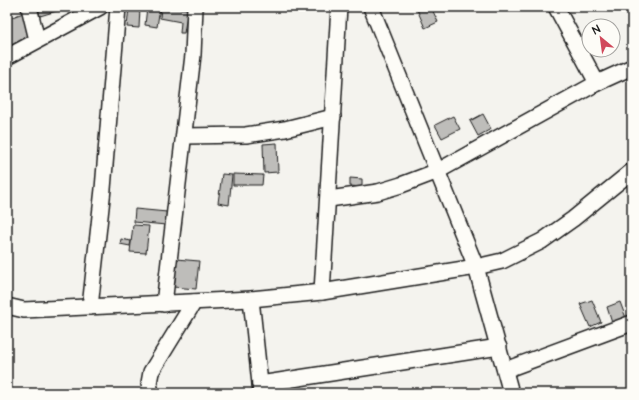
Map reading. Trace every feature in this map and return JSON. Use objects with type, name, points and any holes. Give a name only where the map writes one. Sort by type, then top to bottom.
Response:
[{"type":"street","points":[[29,7],[37,40]]},
{"type":"street","points":[[7,57],[100,7]]},
{"type":"street","points":[[90,307],[103,189],[118,7]]},
{"type":"street","points":[[164,304],[194,55],[195,7]]},
{"type":"street","points":[[322,292],[339,7]]},
{"type":"street","points":[[371,7],[476,267],[511,393]]},
{"type":"street","points":[[561,8],[597,83]]},
{"type":"street","points":[[328,199],[378,192],[438,171],[597,83],[632,67]]},
{"type":"street","points":[[184,136],[246,135],[284,129],[333,117]]},
{"type":"street","points":[[7,306],[24,310],[251,299],[322,292],[476,267],[502,261],[542,241],[573,219],[632,171]]},
{"type":"street","points":[[251,299],[261,388],[499,347]]},
{"type":"street","points":[[151,393],[149,383],[151,372],[194,302]]},
{"type":"street","points":[[505,370],[632,323]]},
{"type":"building","points":[[38,7],[70,7],[40,16]]},
{"type":"building","points":[[129,7],[140,8],[139,28],[127,27]]},
{"type":"building","points":[[147,7],[160,7],[157,27],[145,25]]},
{"type":"building","points":[[161,7],[188,9],[184,33],[180,33],[181,22],[160,18]]},
{"type":"building","points":[[416,7],[431,7],[438,22],[425,28]]},
{"type":"building","points":[[23,13],[33,40],[8,49],[7,19]]},
{"type":"building","points":[[483,114],[491,129],[478,136],[470,121]]},
{"type":"building","points":[[453,116],[460,129],[442,138],[435,125]]},
{"type":"building","points":[[277,143],[278,172],[264,173],[263,144]]},
{"type":"building","points":[[222,174],[232,175],[229,205],[218,203]]},
{"type":"building","points":[[233,174],[263,175],[262,185],[233,185]]},
{"type":"building","points":[[350,178],[362,179],[362,187],[350,186]]},
{"type":"building","points":[[135,209],[167,212],[166,225],[134,222]]},
{"type":"building","points":[[133,225],[149,226],[146,253],[130,252]]},
{"type":"building","points":[[121,239],[131,241],[130,246],[120,244]]},
{"type":"building","points":[[176,259],[199,261],[196,289],[173,287]]},
{"type":"building","points":[[592,300],[601,322],[590,327],[580,304]]},
{"type":"building","points":[[620,302],[626,318],[612,323],[607,307]]},
{"type":"building","points":[[30,389],[56,393],[30,393]]}]
